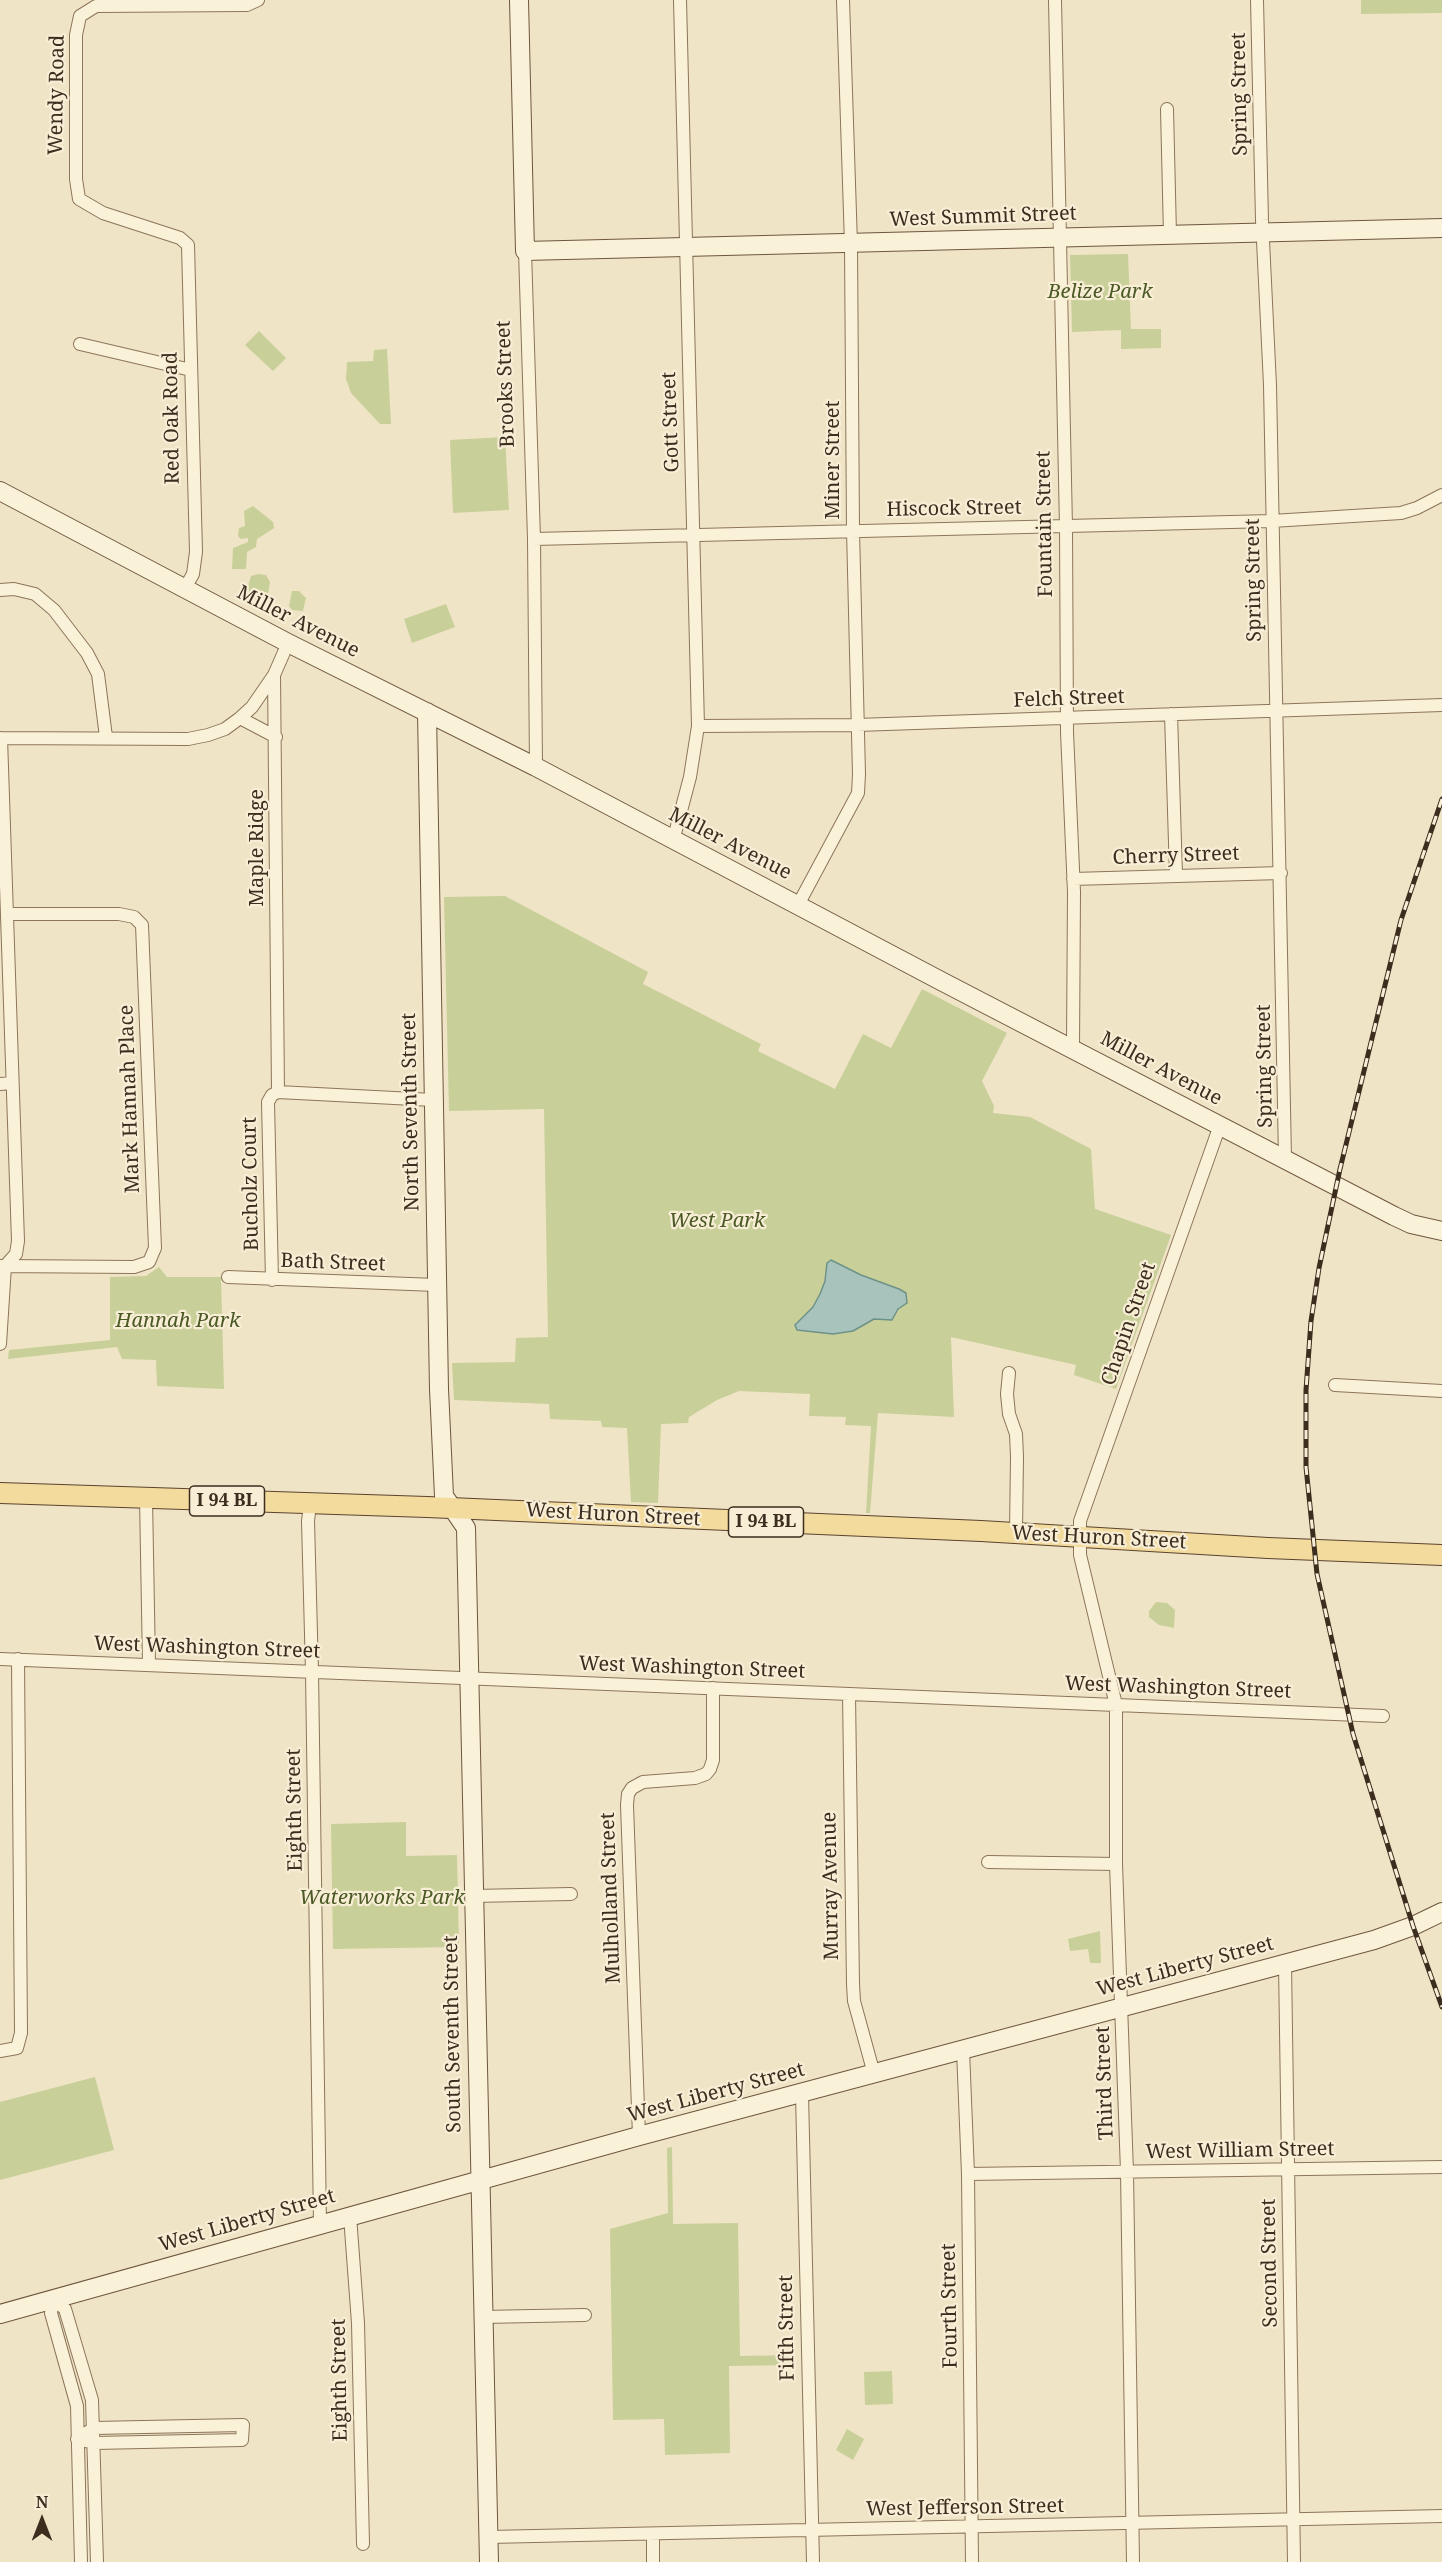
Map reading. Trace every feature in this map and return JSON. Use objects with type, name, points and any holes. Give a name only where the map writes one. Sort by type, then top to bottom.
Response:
[{"type":"main road","name":"Brooks Street","points":[[519,0],[525,251]]},
{"type":"main road","name":"West Summit Street","points":[[525,251],[1442,228]]},
{"type":"main road","name":"Miller Avenue","points":[[0,491],[288,644],[536,767],[940,981],[1411,1224],[1442,1231]]},
{"type":"main road","name":"North Seventh Street","points":[[427,712],[436,1285],[444,1496],[454,1508]]},
{"type":"main road","name":"West Huron Street","points":[[0,1493],[454,1508],[1016,1532],[1442,1556]]},
{"type":"main road","name":"South Seventh Street","points":[[454,1508],[466,1528],[489,2562]]},
{"type":"main road","name":"West Liberty Street","points":[[0,2314],[639,2136],[1380,1938],[1442,1912]]},
{"type":"street","name":"Gott Street","points":[[673,841],[690,777],[698,726],[680,0]]},
{"type":"street","name":"Miner Street","points":[[798,905],[858,793],[860,774],[857,725],[850,244],[843,0]]},
{"type":"street","name":"Fountain Street","points":[[1055,0],[1065,527],[1066,718],[1073,879],[1073,1048]]},
{"type":"street","name":"Spring Street","points":[[1257,0],[1263,234],[1270,385],[1285,1159]]},
{"type":"street","name":"Wendy Road","points":[[188,245],[180,238],[103,213],[80,199],[76,179],[76,35],[80,16],[96,6],[247,5],[257,1]]},
{"type":"street","points":[[1167,109],[1170,235]]},
{"type":"street","name":"Red Oak Road","points":[[185,588],[193,574],[196,552],[188,245]]},
{"type":"street","name":"Brooks Street","points":[[525,251],[534,539],[536,767]]},
{"type":"street","points":[[80,344],[191,370]]},
{"type":"street","name":"Hiscock Street","points":[[534,539],[694,537],[853,530],[1272,521],[1401,513],[1418,508],[1442,495]]},
{"type":"street","points":[[0,590],[14,589],[36,594],[54,610],[87,653],[98,674],[106,737]]},
{"type":"street","points":[[0,1344],[2,1266],[16,1254],[18,1241],[6,1084],[8,914],[1,738],[188,739],[208,735],[225,729],[240,718],[274,675],[288,644]]},
{"type":"street","name":"Maple Ridge","points":[[274,675],[278,1092]]},
{"type":"street","name":"Felch Street","points":[[698,726],[857,725],[1442,705]]},
{"type":"street","points":[[1171,714],[1176,875]]},
{"type":"street","points":[[240,718],[276,737]]},
{"type":"street","name":"Cherry Street","points":[[1073,879],[1281,873]]},
{"type":"street","name":"Mark Hannah Place","points":[[2,1266],[134,1267],[149,1262],[155,1248],[142,925],[134,917],[118,914],[8,914]]},
{"type":"street","points":[[278,1092],[433,1100]]},
{"type":"street","name":"Bucholz Court","points":[[272,1280],[268,1102],[272,1095],[278,1092]]},
{"type":"street","name":"Chapin Street","points":[[1079,1536],[1080,1521],[1220,1125]]},
{"type":"street","name":"Bath Street","points":[[228,1277],[436,1285]]},
{"type":"street","points":[[1009,1373],[1007,1394],[1009,1413],[1016,1434],[1017,1456],[1016,1532]]},
{"type":"street","points":[[1335,1385],[1442,1391]]},
{"type":"street","points":[[146,1498],[149,1665]]},
{"type":"street","name":"Eighth Street","points":[[310,1504],[308,1521],[320,2224]]},
{"type":"street","name":"Third Street","points":[[1079,1536],[1080,1555],[1116,1705],[1116,1864],[1127,2172],[1133,2562]]},
{"type":"street","name":"West Washington Street","points":[[0,1659],[1383,1716]]},
{"type":"street","points":[[0,2051],[17,2048],[21,2033],[18,1659]]},
{"type":"street","name":"Mulholland Street","points":[[639,2136],[627,1826],[628,1794],[632,1788],[643,1782],[695,1778],[706,1774],[713,1760],[713,1688]]},
{"type":"street","name":"Murray Avenue","points":[[849,1694],[853,1984],[857,2013],[874,2074]]},
{"type":"street","points":[[988,1862],[1116,1864]]},
{"type":"street","points":[[473,1896],[571,1894]]},
{"type":"street","name":"Second Street","points":[[1285,1964],[1294,2562]]},
{"type":"street","name":"Fourth Street","points":[[963,2050],[968,2174],[972,2562]]},
{"type":"street","name":"Fifth Street","points":[[802,2094],[813,2562]]},
{"type":"street","name":"West William Street","points":[[968,2174],[1442,2167]]},
{"type":"street","name":"Eighth Street","points":[[350,2216],[358,2323],[363,2544]]},
{"type":"street","points":[[53,2299],[64,2309],[92,2400],[97,2562]]},
{"type":"street","points":[[53,2299],[51,2313],[78,2406],[81,2562]]},
{"type":"street","points":[[482,2317],[585,2315]]},
{"type":"street","points":[[243,2426],[242,2440],[94,2443],[77,2439],[94,2428],[243,2426]]},
{"type":"street","name":"West Jefferson Street","points":[[489,2536],[1442,2516]]},
{"type":"street","points":[[652,2534],[653,2562]]},
{"type":"green space","points":[[1361,0],[1442,0],[1442,13],[1361,14]]},
{"type":"green space","name":"Belize Park","points":[[1128,254],[1131,329],[1161,329],[1161,348],[1121,349],[1121,330],[1072,332],[1070,255]]},
{"type":"green space","points":[[259,331],[286,358],[273,371],[245,345]]},
{"type":"green space","points":[[387,349],[391,424],[380,424],[351,393],[346,379],[347,362],[373,361],[374,350]]},
{"type":"green space","points":[[505,437],[509,510],[453,513],[450,440]]},
{"type":"green space","points":[[253,506],[273,522],[274,528],[257,539],[256,547],[247,552],[246,569],[232,569],[233,548],[248,542],[248,538],[241,539],[238,536],[239,528],[245,526],[244,511]]},
{"type":"green space","points":[[266,575],[270,582],[268,594],[258,601],[249,594],[248,586],[251,576]]},
{"type":"green space","points":[[292,591],[299,591],[306,598],[303,611],[292,610],[289,606]]},
{"type":"green space","points":[[446,604],[455,627],[412,643],[404,619]]},
{"type":"green space","name":"West Park","points":[[505,896],[648,972],[643,984],[761,1044],[758,1051],[835,1089],[863,1034],[891,1048],[922,989],[1007,1033],[982,1081],[994,1106],[993,1113],[1030,1117],[1091,1149],[1095,1209],[1171,1235],[1116,1389],[1074,1375],[1076,1365],[951,1337],[954,1417],[878,1413],[870,1513],[866,1513],[871,1426],[845,1425],[846,1417],[809,1416],[810,1394],[739,1391],[717,1400],[689,1417],[688,1423],[661,1424],[658,1503],[631,1502],[627,1428],[602,1427],[601,1421],[550,1419],[549,1404],[454,1400],[452,1363],[515,1362],[516,1338],[548,1337],[544,1109],[449,1111],[444,897]]},
{"type":"green space","name":"Hannah Park","points":[[159,1267],[167,1277],[221,1277],[224,1389],[157,1386],[156,1360],[122,1359],[117,1347],[8,1359],[9,1350],[110,1340],[110,1277],[146,1276]]},
{"type":"green space","points":[[1156,1602],[1167,1603],[1175,1610],[1174,1628],[1159,1625],[1149,1617],[1149,1611]]},
{"type":"green space","name":"Waterworks Park","points":[[406,1822],[406,1856],[457,1855],[459,1947],[333,1949],[331,1824]]},
{"type":"green space","points":[[1100,1931],[1101,1963],[1090,1963],[1088,1949],[1070,1951],[1068,1939]]},
{"type":"green space","points":[[95,2077],[114,2150],[0,2180],[0,2102]]},
{"type":"green space","points":[[672,2147],[673,2224],[738,2223],[740,2356],[793,2355],[794,2365],[729,2366],[730,2453],[665,2455],[664,2419],[613,2420],[610,2229],[668,2213],[667,2148]]},
{"type":"green space","points":[[892,2371],[893,2404],[865,2405],[864,2372]]},
{"type":"green space","points":[[847,2429],[864,2439],[853,2460],[836,2450]]},
{"type":"water","points":[[831,1260],[861,1275],[899,1289],[906,1293],[907,1303],[898,1309],[892,1320],[874,1319],[853,1331],[833,1334],[797,1330],[795,1325],[813,1307],[820,1294],[825,1281],[827,1263]]},
{"type":"railway","points":[[1442,799],[1401,920],[1340,1169],[1319,1268],[1311,1321],[1306,1390],[1306,1467],[1317,1574],[1353,1734],[1413,1926],[1442,2007]]}]
